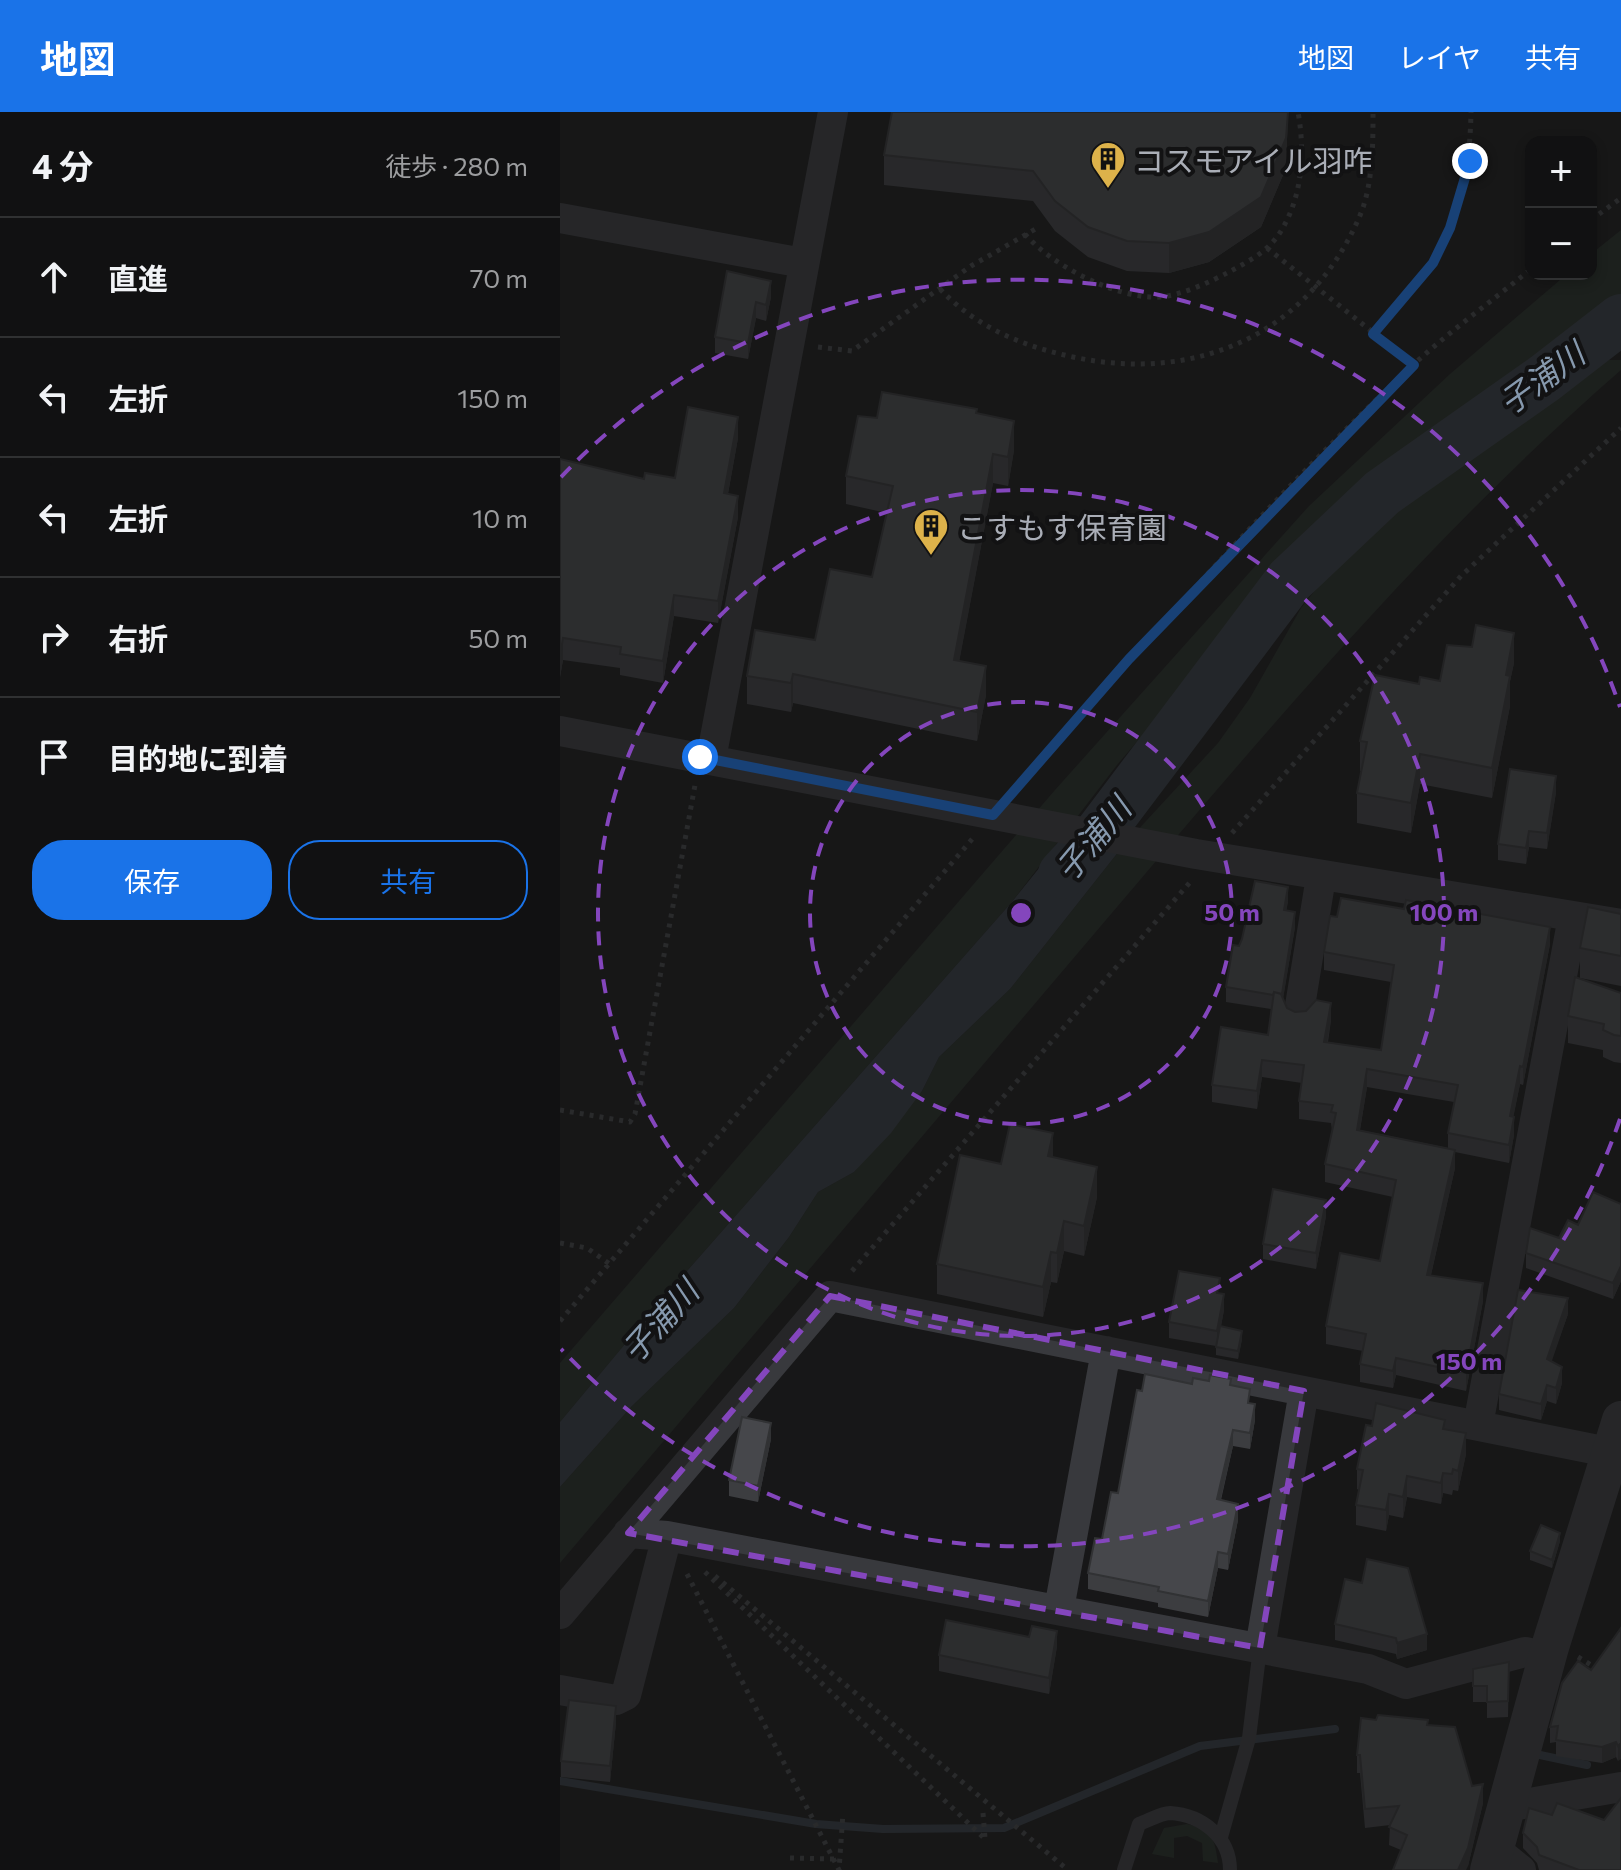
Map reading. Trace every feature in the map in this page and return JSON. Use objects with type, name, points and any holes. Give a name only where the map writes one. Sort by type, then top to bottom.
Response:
[{"type":"street","points":[[706,758],[833,112]]},
{"type":"street","points":[[560,218],[803,263]]},
{"type":"street","points":[[560,731],[1321,877],[1621,924]]},
{"type":"street","points":[[1299,1012],[1321,877]]},
{"type":"street","points":[[1478,1425],[1573,917]]},
{"type":"street","points":[[560,1614],[830,1296],[1478,1425],[1617,1442],[1549,1652],[1506,1807],[1502,1863]]},
{"type":"street","points":[[1059,1609],[1106,1351]]},
{"type":"street","points":[[1260,1648],[1304,1391]]},
{"type":"street","points":[[628,1533],[667,1536],[1260,1648],[1368,1669],[1406,1684],[1525,1652],[1549,1652]]},
{"type":"street","points":[[560,1690],[616,1700],[626,1695],[667,1536]]},
{"type":"street","points":[[1506,1807],[1621,1787]]},
{"type":"lane","points":[[1230,1870],[1221,1837],[1249,1738],[1260,1648]]},
{"type":"lane","points":[[1124,1870],[1139,1824],[1168,1813],[1205,1823],[1221,1837]]},
{"type":"path","points":[[1025,234],[1040,253],[1062,267],[1108,287],[1160,297],[1212,281],[1267,248],[1281,230],[1298,188],[1303,141],[1298,112]]},
{"type":"path","points":[[940,289],[984,326],[1042,350],[1140,366],[1187,361],[1248,341],[1319,287],[1359,218],[1373,155],[1373,112]]},
{"type":"path","points":[[1373,334],[1433,263],[1450,228],[1470,161],[1471,112]]},
{"type":"path","points":[[1597,216],[1621,198]]},
{"type":"path","points":[[788,343],[852,351],[940,289],[1039,227]]},
{"type":"path","points":[[1267,248],[1414,365]]},
{"type":"path","points":[[560,1321],[1000,816],[1129,659],[1414,365],[1525,274]]},
{"type":"path","points":[[830,1296],[1204,855],[1461,576],[1621,428]]},
{"type":"path","points":[[560,1110],[630,1122],[635,1114],[706,758]]},
{"type":"path","points":[[560,1243],[587,1248],[611,1265]]},
{"type":"path","points":[[667,1536],[985,1839],[983,1813]]},
{"type":"path","points":[[667,1536],[839,1870],[843,1813]]},
{"type":"path","points":[[667,1536],[1068,1870]]},
{"type":"path","points":[[1549,1652],[1582,1659],[1608,1676]]},
{"type":"path","points":[[790,1858],[840,1859]]},
{"type":"highlighted area","points":[[830,1296],[1304,1391],[1260,1648],[628,1533]]},
{"type":"shaded area","points":[[1621,230],[1621,296],[1526,376],[1483,394],[1465,414],[1353,498],[1238,623],[1117,765],[1011,903],[665,1296],[560,1422],[560,1363],[1055,790],[1309,506],[1450,374],[1560,280],[1597,280],[1597,249]]},
{"type":"shaded area","points":[[1607,360],[1621,360],[1621,370],[1481,501],[1286,710],[560,1563],[560,1487],[632,1406],[734,1308],[789,1237],[818,1192],[854,1172],[922,1091],[939,1057],[1010,989],[1123,846],[1218,743],[1250,698],[1301,608],[1345,553],[1394,506]]},
{"type":"shaded area","points":[[1187,1824],[1211,1836],[1218,1863],[1203,1861],[1202,1843],[1187,1836],[1174,1838],[1174,1858],[1152,1854],[1164,1828]]},
{"type":"water","points":[[1065,836],[1123,846],[1010,989],[939,1057],[922,1091],[891,1133],[854,1172],[818,1192],[789,1237],[734,1308],[632,1406],[560,1487],[560,1422],[665,1296],[1011,903]]},
{"type":"building","name":"コスモアイル羽咋","points":[[892,112],[1288,112],[1286,138],[1261,197],[1209,232],[1169,243],[1127,241],[1088,227],[1055,201],[1033,171],[884,155]]},
{"type":"building","points":[[727,271],[771,281],[766,305],[756,302],[748,343],[715,337]]},
{"type":"building","name":"こすもす保育園","points":[[882,392],[977,409],[976,413],[1014,421],[1008,457],[993,454],[954,660],[986,666],[977,712],[793,674],[791,683],[747,676],[755,630],[815,640],[830,569],[872,577],[893,486],[846,476],[858,416],[877,418]]},
{"type":"building","points":[[688,407],[738,417],[724,493],[738,496],[718,601],[674,595],[663,661],[620,654],[621,647],[563,638],[560,656],[560,459],[644,479],[645,473],[675,478]]},
{"type":"building","points":[[1476,625],[1514,633],[1506,675],[1510,676],[1492,768],[1420,754],[1411,803],[1357,793],[1367,742],[1360,741],[1375,675],[1419,684],[1420,677],[1440,681],[1447,645],[1472,647]]},
{"type":"building","points":[[1510,769],[1556,776],[1547,833],[1529,831],[1526,848],[1498,844]]},
{"type":"building","points":[[1255,881],[1288,887],[1284,910],[1295,912],[1282,994],[1226,987],[1233,945],[1239,946],[1242,939]]},
{"type":"building","points":[[1341,898],[1404,909],[1406,900],[1550,927],[1523,1067],[1520,1066],[1510,1116],[1514,1117],[1509,1145],[1448,1133],[1458,1085],[1367,1069],[1357,1130],[1455,1150],[1427,1275],[1483,1283],[1466,1373],[1396,1358],[1393,1371],[1360,1364],[1366,1334],[1326,1326],[1340,1253],[1380,1261],[1396,1180],[1325,1164],[1336,1113],[1331,1112],[1333,1105],[1299,1101],[1304,1065],[1262,1060],[1257,1091],[1212,1085],[1221,1027],[1268,1035],[1274,992],[1281,994],[1287,1008],[1295,1012],[1306,1011],[1316,1000],[1331,1003],[1324,1042],[1381,1050],[1394,965],[1324,952],[1330,916],[1337,917]]},
{"type":"building","points":[[1588,907],[1621,914],[1621,956],[1580,948]]},
{"type":"building","points":[[1575,977],[1621,993],[1621,1036],[1603,1030],[1604,1024],[1568,1016]]},
{"type":"building","points":[[1010,1124],[1053,1133],[1048,1156],[1097,1167],[1084,1226],[1064,1221],[1057,1253],[1051,1252],[1043,1287],[937,1264],[960,1155],[1001,1164]]},
{"type":"building","points":[[1273,1189],[1326,1200],[1316,1253],[1263,1244]]},
{"type":"building","points":[[1593,1192],[1621,1204],[1621,1266],[1613,1283],[1526,1253],[1530,1228],[1559,1238],[1568,1220],[1578,1225]]},
{"type":"building","points":[[1179,1271],[1220,1278],[1217,1293],[1224,1294],[1217,1331],[1169,1322]]},
{"type":"building","points":[[1518,1290],[1568,1298],[1547,1359],[1562,1367],[1556,1388],[1547,1385],[1541,1404],[1499,1394]]},
{"type":"building","points":[[1220,1326],[1242,1331],[1238,1351],[1216,1347]]},
{"type":"building","points":[[1145,1374],[1192,1384],[1193,1378],[1209,1381],[1210,1375],[1231,1379],[1230,1385],[1250,1389],[1248,1403],[1255,1404],[1250,1433],[1233,1430],[1217,1499],[1238,1504],[1228,1554],[1218,1552],[1208,1601],[1158,1591],[1159,1587],[1088,1573],[1095,1538],[1102,1539],[1111,1492],[1118,1493],[1137,1390],[1142,1391]]},
{"type":"building","points":[[1376,1403],[1445,1420],[1443,1429],[1466,1433],[1458,1471],[1453,1469],[1452,1474],[1443,1473],[1441,1483],[1407,1476],[1403,1497],[1389,1494],[1386,1510],[1356,1505],[1363,1470],[1357,1469],[1366,1425],[1372,1426]]},
{"type":"building","points":[[742,1417],[771,1423],[758,1486],[729,1480]]},
{"type":"building","points":[[1541,1525],[1560,1533],[1552,1560],[1530,1551]]},
{"type":"building","points":[[1367,1559],[1408,1568],[1427,1634],[1397,1643],[1396,1638],[1335,1624],[1345,1579],[1362,1583]]},
{"type":"building","points":[[946,1620],[1029,1637],[1032,1626],[1057,1631],[1049,1678],[939,1655]]},
{"type":"building","points":[[1621,1628],[1621,1743],[1602,1747],[1556,1740],[1558,1726],[1550,1727],[1562,1683],[1578,1661],[1591,1670]]},
{"type":"building","points":[[1509,1662],[1508,1701],[1487,1702],[1487,1686],[1473,1686],[1473,1669]]},
{"type":"building","points":[[569,1700],[616,1706],[610,1766],[561,1761]]},
{"type":"building","points":[[1378,1715],[1428,1720],[1427,1725],[1455,1727],[1472,1786],[1483,1784],[1468,1848],[1458,1870],[1393,1870],[1407,1835],[1389,1827],[1399,1806],[1365,1809],[1360,1755],[1357,1755],[1361,1718],[1376,1720]]},
{"type":"building","points":[[1621,1798],[1621,1870],[1579,1870],[1539,1855],[1537,1847],[1523,1833],[1529,1808],[1552,1815],[1557,1803],[1604,1820]]},
{"type":"waterway","name":"子浦川","points":[[1063,874],[1094,840],[1290,580],[1382,493],[1545,378],[1621,319]]},
{"type":"waterway","points":[[560,1781],[816,1824],[883,1829],[1004,1828],[1200,1746],[1335,1729]]},
{"type":"waterway","points":[[1540,1755],[1587,1765]]},
{"type":"place","name":"コスモアイル羽咋","points":[[1108,190]]},
{"type":"place","name":"こすもす保育園","points":[[931,557]]},
{"type":"route","points":[[700,757],[993,815],[1129,659],[1414,365],[1373,334],[1433,263],[1450,228],[1470,161]]}]
